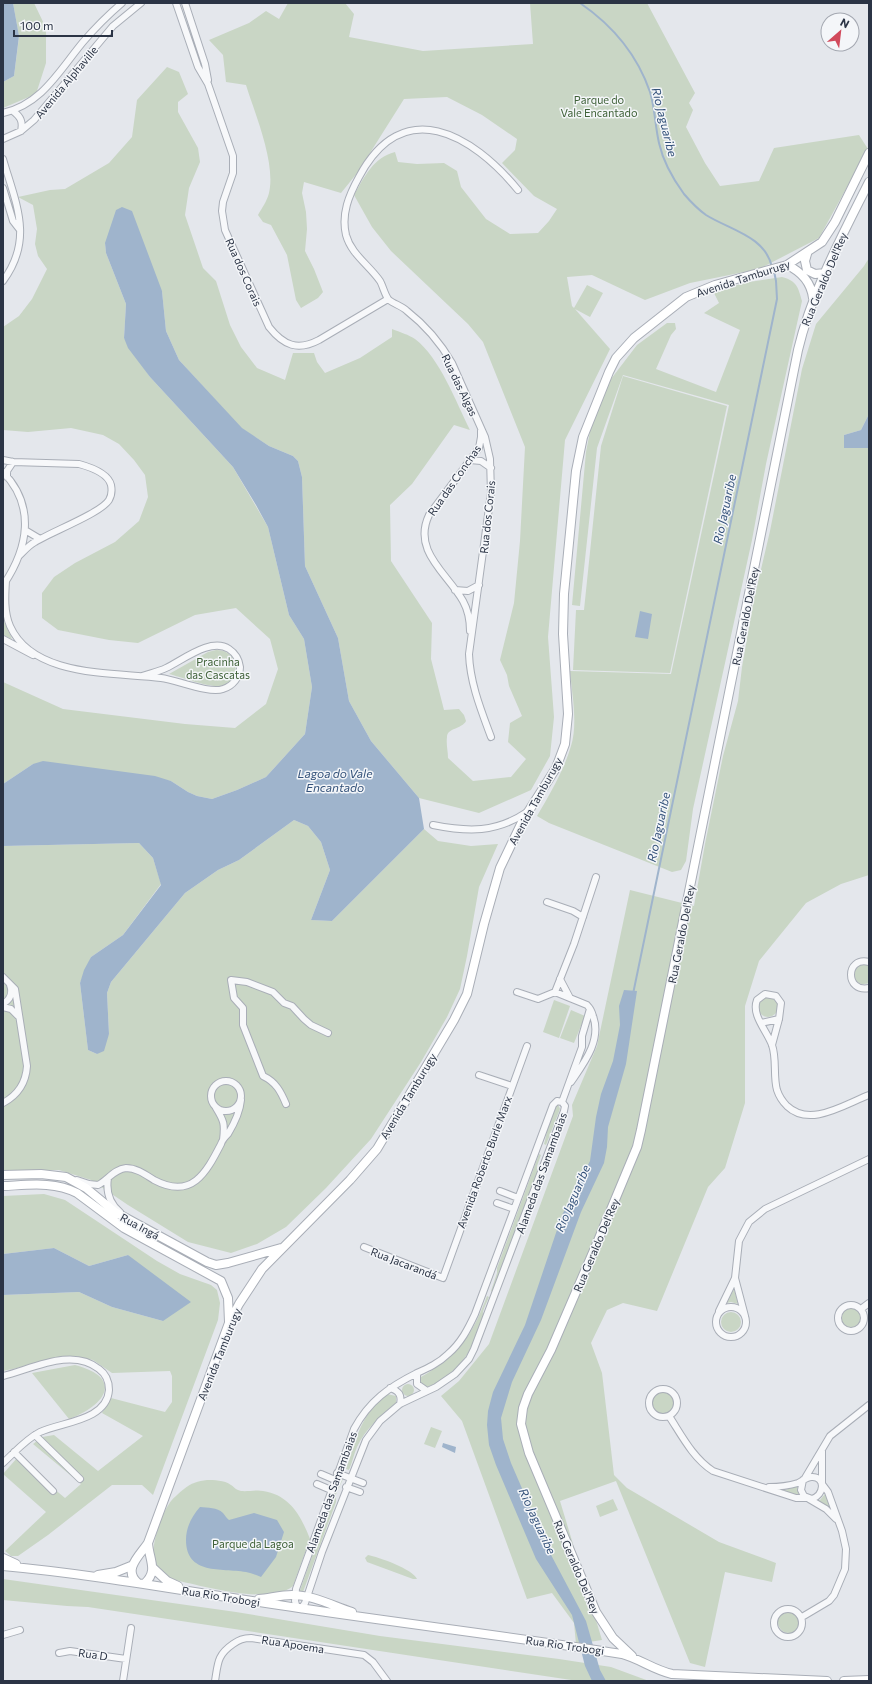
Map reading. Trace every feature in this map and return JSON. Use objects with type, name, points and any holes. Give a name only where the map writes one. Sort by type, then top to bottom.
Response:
[{"type":"main road","name":"Avenida Tamburugy","points":[[132,1566],[148,1543],[229,1323],[262,1269],[350,1180],[373,1154],[454,1020],[470,982],[484,924],[500,868],[529,810],[556,768],[565,744],[568,714],[563,634],[564,594],[576,471],[583,437],[616,358],[634,338],[686,297],[714,285],[785,266],[806,254],[822,242],[829,233],[869,153]]},
{"type":"main road","name":"Rua Geraldo Del'Rey","points":[[632,1656],[613,1638],[596,1612],[529,1453],[521,1424],[523,1408],[528,1394],[551,1350],[598,1243],[637,1147],[804,323],[813,298],[869,182]]},
{"type":"main road","points":[[806,254],[805,261],[807,270],[815,274],[825,273]]},
{"type":"main road","points":[[785,266],[794,268],[805,277],[812,289],[813,298]]},
{"type":"main road","name":"Rua Ingá","points":[[3,1175],[41,1174],[66,1177],[86,1188],[114,1212],[207,1262],[216,1265],[228,1264],[282,1248]]},
{"type":"main road","name":"Rua Ingá","points":[[3,1186],[52,1185],[69,1189],[77,1193],[124,1228],[221,1281],[228,1298],[229,1323]]},
{"type":"main road","name":"Avenida Tamburugy","points":[[148,1543],[149,1556],[153,1568]]},
{"type":"main road","points":[[3,1558],[10,1562],[32,1568]]},
{"type":"main road","points":[[3,1566],[32,1568],[141,1584],[152,1576],[153,1568]]},
{"type":"main road","points":[[88,1576],[116,1572],[132,1566],[132,1577],[141,1584]]},
{"type":"main road","points":[[153,1568],[167,1581],[192,1592]]},
{"type":"main road","name":"Rua Rio Trobogi","points":[[141,1584],[632,1656],[660,1670],[672,1674],[827,1681]]},
{"type":"main road","points":[[248,1600],[295,1595],[306,1597],[368,1618]]},
{"type":"main road","points":[[844,1681],[869,1680]]},
{"type":"street","name":"Avenida Alphaville","points":[[3,114],[32,102],[88,36],[122,3]]},
{"type":"street","name":"Avenida Alphaville","points":[[3,139],[21,131],[42,112],[114,26],[141,3]]},
{"type":"street","name":"Rua dos Corais","points":[[176,3],[198,67],[208,84]]},
{"type":"street","name":"Rua dos Corais","points":[[185,3],[205,64],[208,84],[233,156],[233,174],[222,206],[224,225],[265,318],[275,334],[288,344],[301,347],[308,345],[388,299]]},
{"type":"street","points":[[191,46],[198,44]]},
{"type":"street","points":[[13,111],[20,118],[22,126],[21,131]]},
{"type":"street","points":[[388,299],[380,281],[351,246],[344,227],[344,217],[349,197],[363,169],[372,157],[391,139],[403,133],[429,130],[443,132],[457,138],[482,154],[507,176],[518,190]]},
{"type":"street","points":[[3,159],[21,219],[21,237],[17,255],[13,265],[3,281]]},
{"type":"street","points":[[3,188],[13,221],[20,230]]},
{"type":"street","points":[[7,201],[15,199]]},
{"type":"street","name":"Rua das Algas","points":[[388,299],[401,306],[413,316],[446,354],[452,363],[480,427]]},
{"type":"street","name":"Rua dos Corais","points":[[480,427],[486,442],[491,468],[491,499],[469,654],[474,692],[491,737]]},
{"type":"street","name":"Rua das Conchas","points":[[470,640],[470,625],[467,609],[426,548],[423,532],[424,525],[429,515],[470,460],[480,443],[480,427]]},
{"type":"street","points":[[3,460],[13,462],[79,464],[99,472],[110,482],[111,494],[105,504],[40,539],[28,547],[19,556]]},
{"type":"street","points":[[470,460],[481,461],[491,468]]},
{"type":"street","points":[[13,462],[5,474],[20,498],[25,516],[26,530],[19,556],[5,583],[4,599],[9,625],[17,637],[39,657]]},
{"type":"street","points":[[26,530],[40,539]]},
{"type":"street","points":[[455,590],[468,591],[479,585]]},
{"type":"street","points":[[11,644],[17,637]]},
{"type":"street","points":[[3,639],[28,653],[52,662],[86,670],[165,679],[214,690],[222,690],[230,687],[239,675],[240,666],[238,659],[233,652],[219,645],[203,649],[164,669],[142,676]]},
{"type":"street","points":[[164,669],[165,679]]},
{"type":"street","points":[[433,825],[471,831],[500,825],[516,819],[529,810]]},
{"type":"street","points":[[554,992],[583,917],[596,878]]},
{"type":"street","points":[[547,902],[573,911],[583,917]]},
{"type":"street","points":[[867,961],[854,965],[850,972],[852,981],[858,987],[869,988]]},
{"type":"street","points":[[3,978],[15,989],[26,1057],[27,1074],[17,1094],[3,1103]]},
{"type":"street","points":[[560,979],[570,998]]},
{"type":"street","points":[[286,1104],[280,1090],[271,1079],[263,1076],[243,1025],[242,1008],[234,998],[231,980],[247,982],[272,992],[284,1003],[292,1006],[311,1025],[328,1033]]},
{"type":"street","points":[[3,1004],[11,995],[12,991],[9,982]]},
{"type":"street","points":[[517,992],[538,998],[554,992],[587,1005],[590,1009],[596,1026],[595,1038],[583,1065],[571,1082]]},
{"type":"street","points":[[772,1045],[782,1008],[779,999],[771,994],[765,994],[760,996],[755,1004],[755,1008],[772,1045],[779,1096],[790,1109],[799,1114],[807,1115],[826,1112],[869,1094]]},
{"type":"street","points":[[3,1007],[14,1012],[19,1017]]},
{"type":"street","points":[[562,1102],[571,1082],[590,1009]]},
{"type":"street","points":[[761,1023],[779,1019]]},
{"type":"street","points":[[582,1043],[592,1047]]},
{"type":"street","name":"Avenida Roberto Burle Marx","points":[[443,1278],[465,1213],[527,1046]]},
{"type":"street","points":[[479,1075],[512,1086]]},
{"type":"street","points":[[66,1177],[94,1185],[108,1178],[115,1171],[127,1168],[139,1171],[170,1186],[178,1187],[197,1180],[207,1170],[239,1111],[241,1100],[240,1089],[232,1082],[226,1081],[216,1085],[213,1089],[211,1099],[225,1126],[223,1140]]},
{"type":"street","points":[[214,1104],[223,1111],[229,1111],[235,1109],[241,1100]]},
{"type":"street","name":"Alameda das Samambaias","points":[[554,1102],[562,1102],[565,1108],[480,1338],[469,1359],[455,1374],[446,1381],[400,1404],[380,1421],[366,1440],[346,1487],[304,1605],[299,1608],[295,1601],[295,1595],[337,1473],[354,1429],[360,1418],[376,1399],[390,1388],[438,1362],[456,1346],[470,1325],[484,1292],[554,1102]]},
{"type":"street","points":[[538,1148],[549,1152]]},
{"type":"street","points":[[735,1278],[746,1325],[741,1333],[733,1337],[724,1335],[717,1328],[716,1319],[735,1278],[739,1241],[750,1222],[756,1216],[773,1205],[869,1159]]},
{"type":"street","points":[[108,1178],[107,1185],[109,1197],[117,1210],[129,1219]]},
{"type":"street","points":[[500,1191],[518,1198]]},
{"type":"street","points":[[497,1202],[514,1209]]},
{"type":"street","name":"Rua Jacarandá","points":[[364,1247],[443,1278]]},
{"type":"street","points":[[484,1292],[495,1297]]},
{"type":"street","points":[[861,1309],[869,1303]]},
{"type":"street","points":[[851,1305],[861,1309],[864,1314],[863,1325],[854,1332],[843,1329],[838,1320],[841,1310],[845,1306],[851,1305]]},
{"type":"street","points":[[718,1314],[726,1307],[732,1307],[737,1308],[745,1316]]},
{"type":"street","points":[[3,1376],[44,1364],[74,1359],[93,1365],[106,1376],[109,1383],[109,1392],[106,1400],[97,1411],[81,1419],[35,1435],[3,1463]]},
{"type":"street","points":[[418,1373],[416,1382],[427,1391]]},
{"type":"street","points":[[390,1388],[395,1389],[401,1396],[400,1404]]},
{"type":"street","points":[[663,1388],[672,1392],[677,1400],[676,1409],[669,1416],[656,1416],[649,1408],[649,1399],[658,1389],[663,1388]]},
{"type":"street","points":[[838,1520],[826,1509],[808,1498],[801,1490],[804,1480],[830,1436],[869,1405]]},
{"type":"street","points":[[669,1416],[690,1449],[703,1464],[723,1475],[767,1487],[796,1498],[812,1499],[819,1495],[822,1488],[822,1448]]},
{"type":"street","points":[[35,1435],[80,1480]]},
{"type":"street","points":[[14,1452],[53,1491]]},
{"type":"street","points":[[337,1473],[363,1483]]},
{"type":"street","points":[[321,1474],[335,1480]]},
{"type":"street","points":[[767,1487],[782,1487],[814,1477],[820,1480],[828,1492],[842,1531],[846,1549],[845,1569],[842,1579],[829,1601],[802,1617]]},
{"type":"street","points":[[317,1484],[331,1490]]},
{"type":"street","name":"Alameda das Samambaias","points":[[346,1487],[360,1492]]},
{"type":"street","points":[[782,1609],[794,1609],[802,1617],[802,1628],[794,1636],[783,1636],[775,1628],[775,1617],[782,1609]]},
{"type":"street","points":[[123,1681],[131,1628]]},
{"type":"street","points":[[3,1635],[20,1630]]},
{"type":"street","name":"Rua Apoema","points":[[215,1681],[218,1661],[223,1652],[240,1639],[251,1638],[364,1655],[373,1662],[387,1681]]},
{"type":"street","name":"Rua D","points":[[59,1653],[70,1651],[126,1659]]},
{"type":"green space","points":[[13,3],[34,3],[46,28],[46,63],[36,94],[3,108],[3,82],[14,76],[19,37]]},
{"type":"green space","name":"Parque do Vale Encantado","points":[[288,3],[345,3],[354,14],[349,37],[423,51],[533,44],[530,3],[647,3],[695,93],[689,103],[693,110],[686,127],[705,163],[720,186],[759,181],[774,148],[859,135],[868,149],[819,238],[759,269],[690,283],[645,300],[592,275],[567,277],[572,306],[574,308],[587,285],[603,293],[590,317],[575,309],[610,349],[565,440],[548,637],[554,717],[550,756],[531,790],[479,813],[419,798],[371,741],[349,701],[338,638],[305,566],[302,477],[298,461],[293,456],[269,446],[241,428],[179,360],[166,331],[162,291],[105,243],[106,253],[126,304],[124,338],[150,377],[233,467],[268,527],[289,615],[304,639],[312,687],[305,734],[266,777],[212,799],[197,796],[171,781],[33,764],[3,784],[3,682],[63,709],[185,724],[235,728],[266,704],[278,669],[270,639],[236,608],[195,615],[138,643],[109,640],[58,630],[42,618],[42,593],[54,577],[75,563],[115,542],[139,521],[148,497],[145,475],[134,460],[119,444],[103,435],[71,428],[28,432],[3,430],[3,327],[19,316],[32,299],[47,269],[38,256],[35,244],[37,229],[33,205],[18,197],[50,190],[65,189],[109,163],[132,137],[137,100],[167,67],[179,72],[188,94],[178,102],[178,112],[198,148],[200,162],[189,188],[185,215],[203,268],[216,281],[230,325],[241,347],[257,368],[285,380],[293,353],[314,353],[317,362],[325,373],[360,358],[392,337],[392,329],[415,339],[424,347],[447,381],[470,430],[454,425],[412,484],[390,505],[391,561],[432,623],[431,659],[444,710],[459,709],[464,715],[466,721],[464,724],[452,730],[448,734],[448,758],[473,781],[511,777],[526,759],[508,742],[510,723],[522,716],[500,660],[514,603],[520,541],[525,447],[483,342],[468,324],[391,251],[372,227],[354,195],[375,163],[387,155],[395,152],[398,162],[417,164],[444,163],[457,171],[461,187],[486,219],[510,234],[538,233],[557,209],[534,196],[502,163],[515,150],[517,139],[482,115],[447,97],[404,99],[358,172],[341,193],[304,182],[302,193],[306,212],[307,229],[305,251],[323,292],[318,298],[301,308],[296,300],[287,255],[271,225],[263,222],[258,215],[266,202],[269,193],[270,168],[264,139],[246,85],[226,82],[223,55],[209,40],[249,23],[266,11],[279,19]]},
{"type":"green space","points":[[869,258],[869,414],[861,430],[844,435],[844,448],[869,448],[869,875],[841,884],[806,903],[759,961],[745,1006],[745,1103],[725,1168],[708,1187],[657,1311],[623,1303],[607,1310],[591,1343],[602,1373],[614,1475],[627,1488],[719,1542],[776,1563],[772,1582],[725,1572],[705,1667],[690,1663],[616,1481],[560,1501],[602,1640],[576,1644],[574,1623],[552,1593],[527,1599],[462,1421],[441,1396],[459,1381],[489,1344],[573,1116],[572,1105],[597,1046],[630,890],[694,906],[723,756],[738,701],[742,667],[754,599],[770,531],[802,369],[816,324]]},
{"type":"green space","points":[[782,277],[791,280],[796,285],[802,301],[766,464],[752,540],[693,809],[686,861],[681,870],[672,872],[549,823],[537,816],[561,773],[571,746],[574,728],[574,709],[570,671],[671,674],[729,405],[623,375],[597,448],[580,606],[572,605],[586,452],[591,426],[611,379],[637,345],[667,323],[675,323],[676,329],[671,335],[656,369],[716,392],[740,330],[704,313],[719,303],[713,291],[749,282]]},
{"type":"green space","points":[[623,376],[727,406],[670,673],[573,670],[576,610],[584,610],[601,446]]},
{"type":"green space","points":[[3,619],[12,639],[3,635]]},
{"type":"green space","name":"Pracinha das Cascatas","points":[[216,650],[224,651],[234,660],[235,673],[228,684],[221,686],[210,685],[169,674],[208,652]]},
{"type":"green space","points":[[294,820],[308,826],[321,842],[330,870],[311,920],[332,921],[424,829],[438,841],[471,846],[498,844],[479,887],[460,989],[447,1017],[421,1062],[371,1139],[326,1188],[286,1227],[257,1244],[231,1253],[188,1242],[91,1180],[59,1170],[3,1170],[3,846],[139,843],[153,858],[161,884],[123,935],[91,957],[80,983],[88,1050],[97,1054],[109,1034],[107,993],[111,982],[185,893],[218,870],[239,860]]},
{"type":"green space","points":[[865,964],[869,966],[869,983],[863,984],[856,980],[854,973],[859,966]]},
{"type":"green space","points":[[768,997],[775,1000],[778,1007],[775,1014],[768,1017],[761,1014],[758,1007],[761,1000]]},
{"type":"green space","points":[[554,1000],[570,1006],[559,1038],[543,1032]]},
{"type":"green space","points":[[571,1010],[585,1016],[574,1043],[560,1038]]},
{"type":"green space","points":[[558,1104],[560,1109],[546,1145],[544,1144],[550,1116]]},
{"type":"green space","points":[[539,1154],[541,1155],[537,1166],[537,1174],[492,1292],[497,1268]]},
{"type":"green space","points":[[44,1194],[65,1200],[157,1261],[180,1274],[211,1285],[217,1290],[220,1303],[218,1320],[153,1495],[142,1485],[112,1485],[48,1535],[18,1556],[11,1556],[5,1551],[46,1512],[3,1474],[17,1458],[65,1498],[81,1484],[33,1444],[42,1437],[54,1435],[98,1471],[143,1436],[102,1413],[111,1398],[165,1412],[172,1402],[172,1376],[170,1371],[112,1373],[93,1360],[74,1356],[3,1371],[3,1295],[79,1292],[112,1307],[163,1321],[128,1255],[89,1266],[54,1248],[3,1254],[3,1196]]},
{"type":"green space","points":[[734,1289],[738,1304],[731,1302],[727,1303]]},
{"type":"green space","points":[[487,1296],[489,1297],[483,1310],[483,1320],[479,1331],[475,1341],[462,1361],[446,1377],[437,1383],[427,1387],[420,1383],[421,1377],[445,1361],[463,1343],[476,1322]]},
{"type":"green space","points":[[851,1308],[858,1311],[861,1318],[858,1325],[851,1328],[844,1325],[841,1318],[844,1311]]},
{"type":"green space","points":[[731,1312],[738,1315],[741,1322],[738,1329],[731,1332],[724,1329],[721,1322],[724,1315]]},
{"type":"green space","points":[[75,1365],[91,1371],[100,1377],[105,1384],[104,1392],[100,1400],[92,1407],[69,1419],[32,1373]]},
{"type":"green space","points":[[406,1384],[410,1384],[414,1390],[410,1396],[406,1396],[402,1392],[402,1388]]},
{"type":"green space","points":[[663,1392],[671,1395],[674,1403],[671,1411],[663,1414],[655,1411],[652,1403],[655,1395]]},
{"type":"green space","points":[[387,1394],[396,1396],[396,1403],[364,1434],[357,1447],[349,1470],[346,1469],[360,1428],[370,1411]]},
{"type":"green space","points":[[431,1427],[442,1431],[435,1448],[424,1444]]},
{"type":"green space","points":[[343,1479],[336,1494],[336,1502],[303,1592],[299,1593],[339,1480]]},
{"type":"green space","name":"Parque da Lagoa","points":[[207,1480],[225,1482],[241,1491],[260,1491],[272,1493],[287,1502],[293,1508],[303,1522],[310,1539],[293,1586],[283,1591],[269,1594],[238,1593],[176,1580],[166,1576],[158,1569],[154,1560],[154,1544],[162,1517],[170,1502],[187,1487]]},
{"type":"green space","points":[[798,1486],[797,1489],[800,1496],[782,1491]]},
{"type":"green space","points":[[825,1494],[831,1510],[817,1501],[820,1500]]},
{"type":"green space","points":[[613,1499],[618,1510],[600,1517],[596,1506]]},
{"type":"green space","points":[[368,1555],[387,1561],[409,1571],[417,1579],[413,1579],[367,1562],[365,1558]]},
{"type":"green space","points":[[3,1579],[236,1612],[380,1636],[611,1667],[649,1681],[578,1681],[88,1607],[3,1600]]},
{"type":"green space","points":[[789,1611],[797,1614],[800,1622],[797,1630],[789,1633],[781,1630],[778,1622],[781,1614]]},
{"type":"water","points":[[3,3],[13,3],[19,36],[14,76],[3,82]]},
{"type":"water","name":"Lagoa do Vale Encantado","points":[[122,207],[132,211],[162,291],[166,331],[179,360],[242,428],[269,446],[293,456],[298,461],[302,477],[305,566],[338,638],[349,701],[371,741],[419,798],[424,829],[332,921],[311,920],[330,870],[321,842],[308,826],[294,820],[239,860],[218,870],[185,893],[111,982],[107,993],[109,1034],[104,1051],[97,1054],[88,1050],[80,983],[84,970],[91,957],[123,935],[161,885],[153,858],[139,843],[3,846],[3,784],[33,764],[43,761],[155,776],[171,781],[197,796],[212,799],[266,777],[305,734],[312,687],[304,639],[289,615],[268,527],[233,467],[150,377],[128,348],[124,338],[126,304],[106,253],[105,243],[116,210]]},
{"type":"water","points":[[869,414],[869,448],[844,448],[844,435],[861,430]]},
{"type":"water","points":[[640,611],[652,614],[648,639],[635,637]]},
{"type":"water","points":[[624,990],[637,991],[626,1064],[608,1127],[607,1147],[604,1163],[581,1212],[541,1320],[512,1382],[501,1418],[503,1439],[511,1463],[550,1553],[586,1621],[600,1670],[606,1681],[592,1681],[585,1666],[572,1615],[536,1559],[496,1465],[489,1445],[487,1425],[488,1411],[493,1392],[525,1325],[562,1215],[590,1161],[596,1117],[601,1094],[613,1061],[620,1025],[619,1006]]},
{"type":"water","points":[[54,1248],[89,1266],[128,1255],[191,1302],[163,1321],[112,1307],[79,1292],[3,1295],[3,1254]]},
{"type":"water","points":[[443,1443],[456,1447],[455,1453],[442,1447]]},
{"type":"water","points":[[200,1507],[218,1510],[229,1520],[254,1513],[277,1520],[284,1532],[276,1557],[261,1577],[246,1572],[207,1568],[198,1564],[192,1559],[188,1551],[186,1535],[194,1514]]},
{"type":"waterway","name":"Rio Jaguaribe","points":[[580,3],[613,31],[631,53],[638,65],[650,92],[663,156],[672,176],[684,194],[706,215],[754,241],[768,256],[772,267]]},
{"type":"waterway","name":"Rio Jaguaribe","points":[[633,994],[777,299],[774,271]]}]
